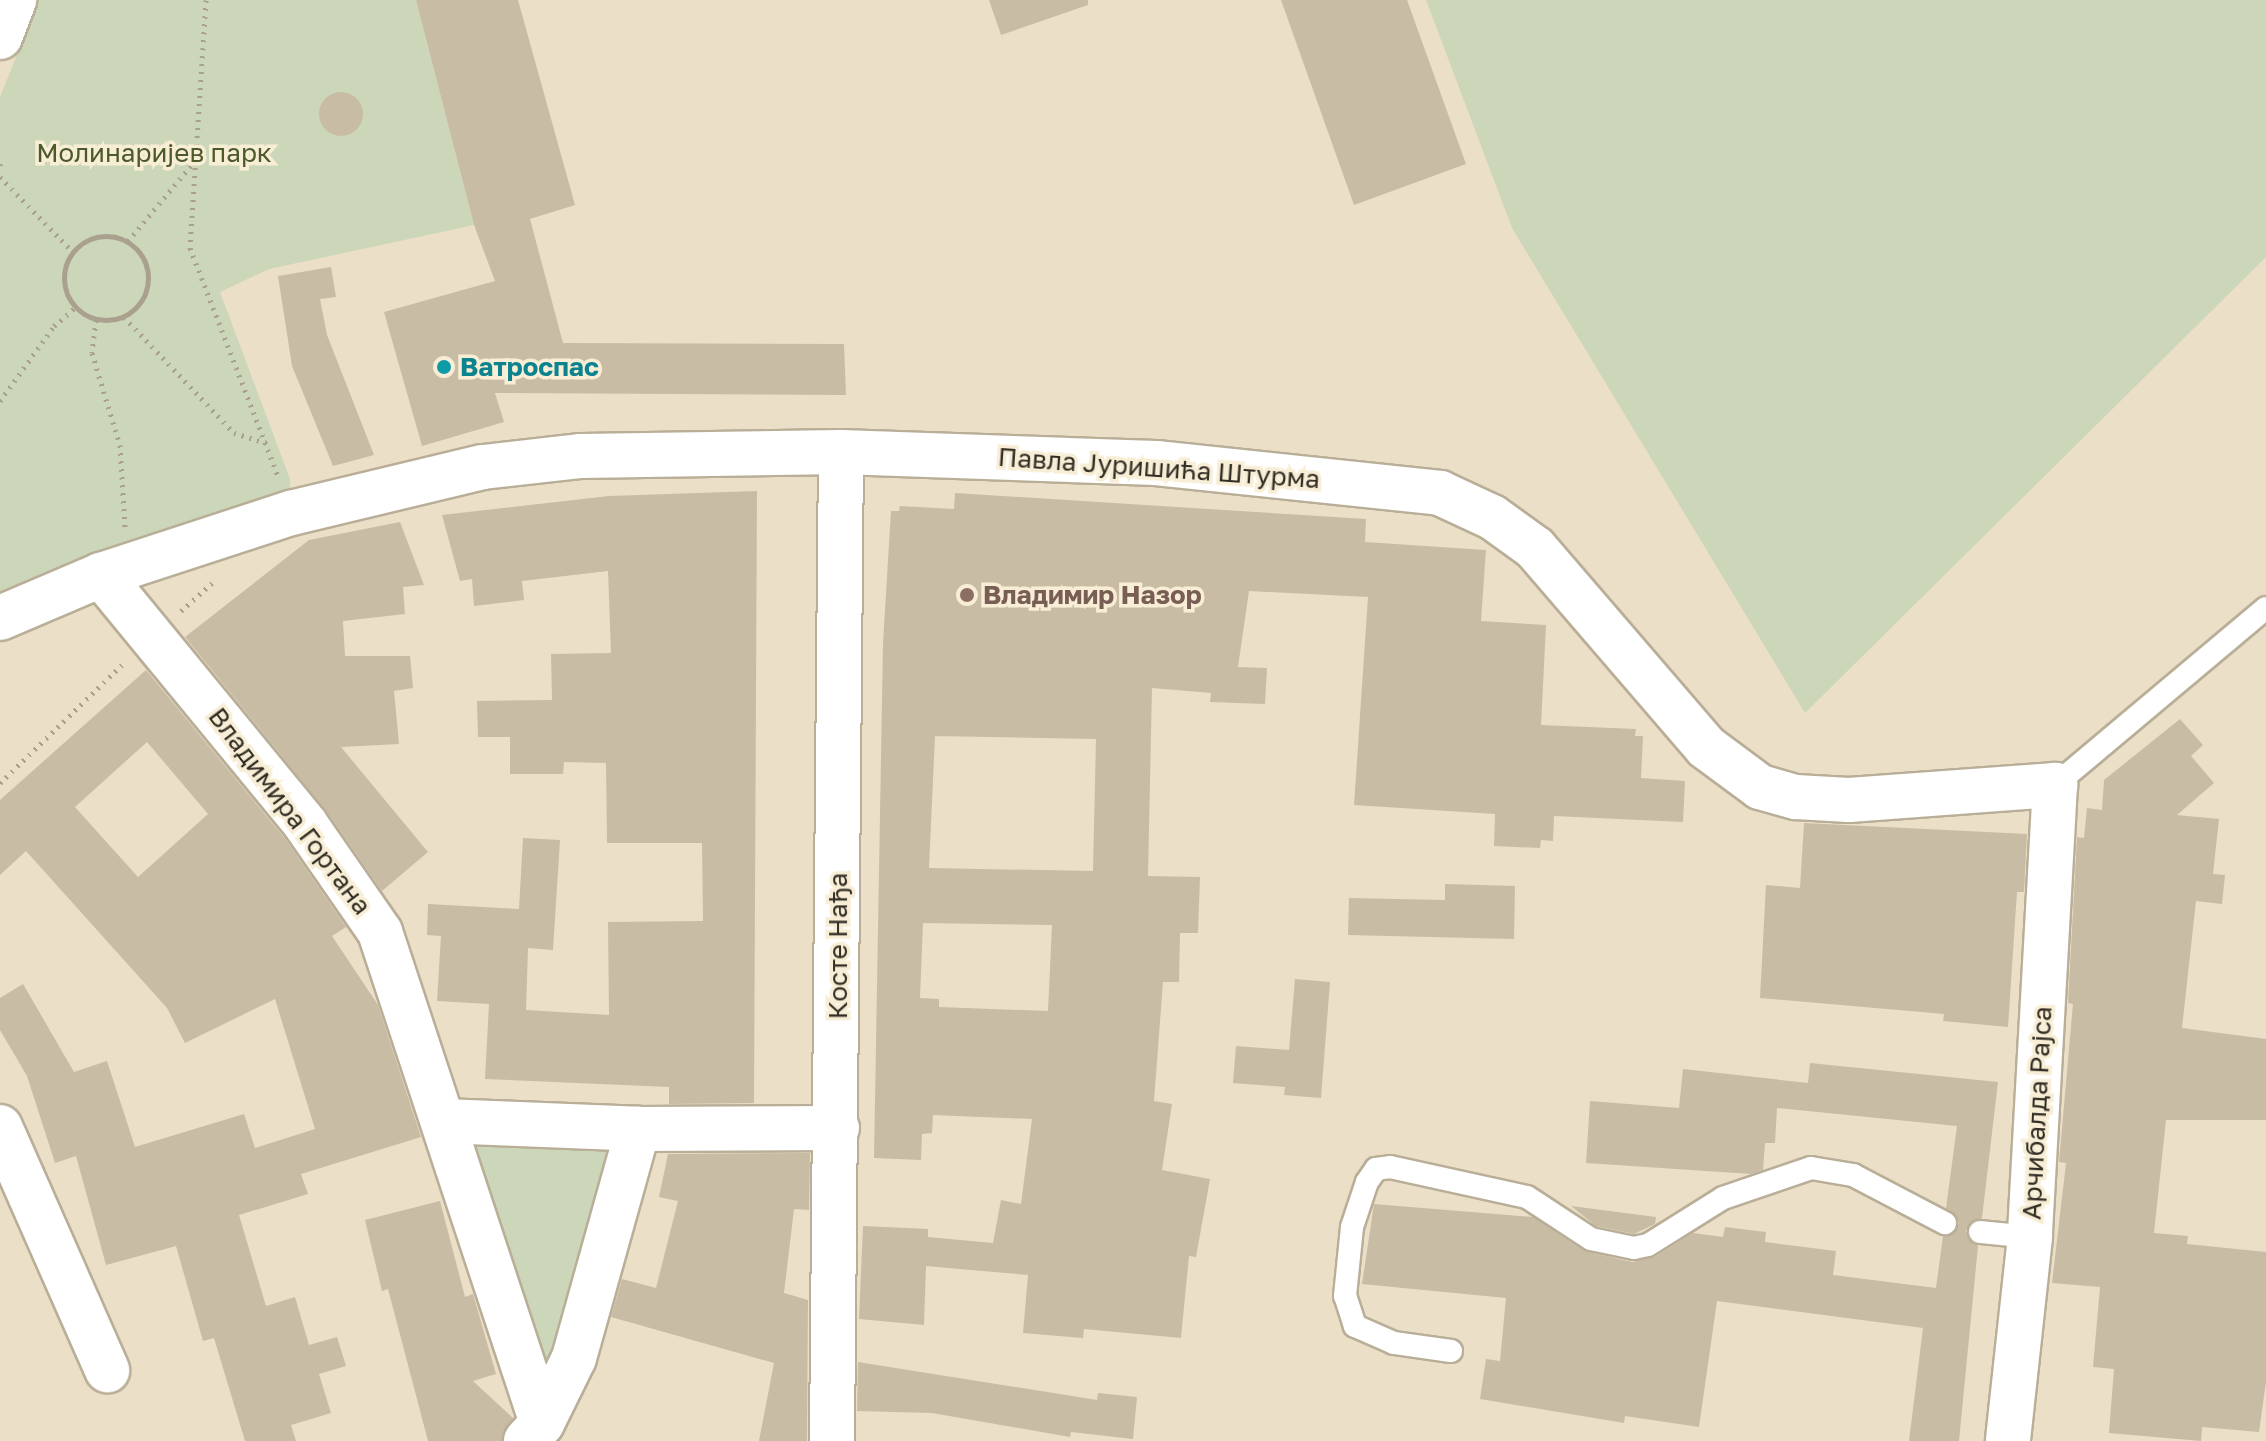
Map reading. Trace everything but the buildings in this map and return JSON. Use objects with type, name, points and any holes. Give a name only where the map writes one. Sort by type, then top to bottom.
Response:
[{"type":"street","points":[[0,37],[14,0]]},
{"type":"street","name":"Павла Јуришића Штурма","points":[[0,618],[114,571],[291,513],[483,467],[567,457],[841,452],[1156,463],[1440,493],[1492,517],[1535,548],[1706,747],[1760,787],[1796,797],[1849,800],[2055,785]]},
{"type":"street","name":"Косте Нађа","points":[[832,1441],[841,452]]},
{"type":"street","name":"Владимира Гортана","points":[[114,571],[306,825],[380,932],[443,1121],[534,1432]]},
{"type":"street","name":"Арчибалда Рајса","points":[[2008,1441],[2030,1237],[2055,785]]},
{"type":"street","points":[[443,1121],[638,1129],[837,1128]]},
{"type":"street","points":[[0,1127],[107,1370]]},
{"type":"street","points":[[534,1432],[574,1358],[638,1129]]},
{"type":"lane","points":[[2055,785],[2266,608]]},
{"type":"lane","points":[[1451,1351],[1394,1343],[1355,1326],[1345,1296],[1352,1227],[1367,1182],[1376,1169],[1390,1167],[1527,1197],[1591,1239],[1634,1248],[1648,1245],[1723,1198],[1811,1168],[1853,1175],[1945,1223]]},
{"type":"lane","points":[[1980,1232],[2030,1237]]},
{"type":"path","points":[[206,0],[190,248],[291,513]]},
{"type":"path","points":[[128,241],[196,160]]},
{"type":"path","points":[[0,177],[72,251]]},
{"type":"path","points":[[109,235],[128,241],[144,259],[149,283],[140,305],[124,317],[96,320],[75,308],[65,290],[64,270],[72,251],[89,239],[109,235]]},
{"type":"path","points":[[0,401],[54,326],[75,308]]},
{"type":"path","points":[[124,317],[234,433],[266,443]]},
{"type":"path","points":[[96,320],[92,353],[120,445],[114,571]]},
{"type":"green space","name":"Молинаријев парк","points":[[39,0],[416,0],[474,225],[269,269],[220,292],[290,479],[291,513],[0,618],[0,97]]},
{"type":"green space","points":[[1426,0],[2266,0],[2266,257],[1805,713],[1512,228]]},
{"type":"green space","points":[[443,1121],[638,1129],[542,1423]]},
{"type":"place","name":"Ватроспас","points":[[444,367]]},
{"type":"place","name":"Владимир Назор","points":[[967,595]]}]
